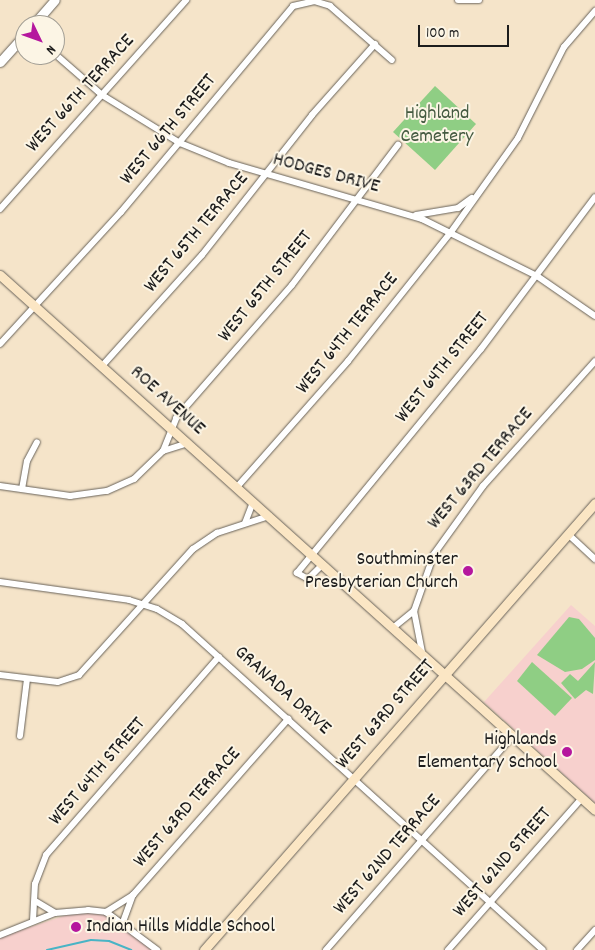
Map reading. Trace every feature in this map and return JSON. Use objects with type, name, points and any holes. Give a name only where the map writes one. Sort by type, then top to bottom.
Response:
[{"type":"main road","name":"ROE AVENUE","points":[[0,274],[422,652],[595,810]]},
{"type":"main road","name":"WEST 63RD STREET","points":[[204,950],[595,503]]},
{"type":"street","points":[[43,15],[54,0]]},
{"type":"street","name":"WEST 66TH TERRACE","points":[[0,209],[186,0]]},
{"type":"street","points":[[458,0],[479,0]]},
{"type":"street","name":"WEST 66TH STREET","points":[[0,344],[36,307],[180,143],[282,16],[298,4],[314,1],[330,6],[375,44]]},
{"type":"street","name":"WEST 64TH TERRACE","points":[[237,487],[342,369],[451,232],[518,138],[564,47],[595,11]]},
{"type":"street","points":[[375,44],[392,60]]},
{"type":"street","name":"WEST 65TH TERRACE","points":[[102,366],[266,175],[312,115],[375,44]]},
{"type":"street","points":[[0,62],[15,46]]},
{"type":"street","name":"HODGES DRIVE","points":[[65,63],[102,95],[180,143],[266,175],[412,216],[451,232],[537,276],[595,316]]},
{"type":"street","name":"WEST 65TH STREET","points":[[163,451],[170,428],[292,285],[355,199],[398,145]]},
{"type":"street","name":"WEST 64TH TERRACE","points":[[412,216],[458,208],[477,195]]},
{"type":"street","name":"WEST 64TH STREET","points":[[310,553],[537,276],[595,198]]},
{"type":"street","name":"WEST 63RD TERRACE","points":[[422,652],[414,610],[425,572],[444,536],[595,361]]},
{"type":"street","points":[[22,489],[27,461],[37,442]]},
{"type":"street","name":"WEST 65TH STREET","points":[[0,486],[70,496],[107,491],[134,479],[163,451],[187,443]]},
{"type":"street","points":[[244,524],[254,502]]},
{"type":"street","points":[[0,675],[58,682],[79,675],[203,540],[269,516]]},
{"type":"street","points":[[568,534],[595,559]]},
{"type":"street","points":[[310,553],[297,570],[300,578],[310,578],[323,564]]},
{"type":"street","name":"GRANADA DRIVE","points":[[0,582],[144,605],[182,624],[544,950]]},
{"type":"street","points":[[394,627],[414,610]]},
{"type":"street","name":"WEST 64TH STREET","points":[[33,921],[37,902],[35,884],[46,855],[219,657]]},
{"type":"street","points":[[20,736],[27,679]]},
{"type":"street","name":"WEST 63RD TERRACE","points":[[106,912],[133,895],[288,719]]},
{"type":"street","name":"WEST 62ND TERRACE","points":[[326,950],[513,736]]},
{"type":"street","name":"WEST 62ND STREET","points":[[448,950],[582,798]]},
{"type":"street","points":[[123,922],[133,895]]},
{"type":"street","points":[[37,902],[55,913]]},
{"type":"street","points":[[0,935],[55,913],[106,912],[123,922],[156,950]]},
{"type":"street","points":[[577,950],[595,930]]},
{"type":"shaded area","name":"Highlands Elementary School","points":[[571,605],[595,626],[595,803],[484,702]]},
{"type":"shaded area","name":"Indian Hills Middle School","points":[[76,912],[104,914],[119,922],[153,950],[0,950],[0,937]]},
{"type":"green space","name":"Highland Cemetery","points":[[435,86],[476,124],[435,170],[393,132]]},
{"type":"green space","points":[[569,617],[579,619],[595,638],[595,660],[582,669],[565,672],[537,655]]},
{"type":"green space","points":[[532,662],[572,698],[555,716],[517,681]]},
{"type":"green space","points":[[595,662],[593,694],[586,690],[575,699],[561,683],[570,674],[578,681]]},
{"type":"waterway","points":[[47,950],[91,940],[109,941],[131,950]]},
{"type":"place","name":"Southminster Presbyterian Church","points":[[468,571]]},
{"type":"place","name":"Highlands Elementary School","points":[[567,752]]},
{"type":"place","name":"Indian Hills Middle School","points":[[76,927]]}]
